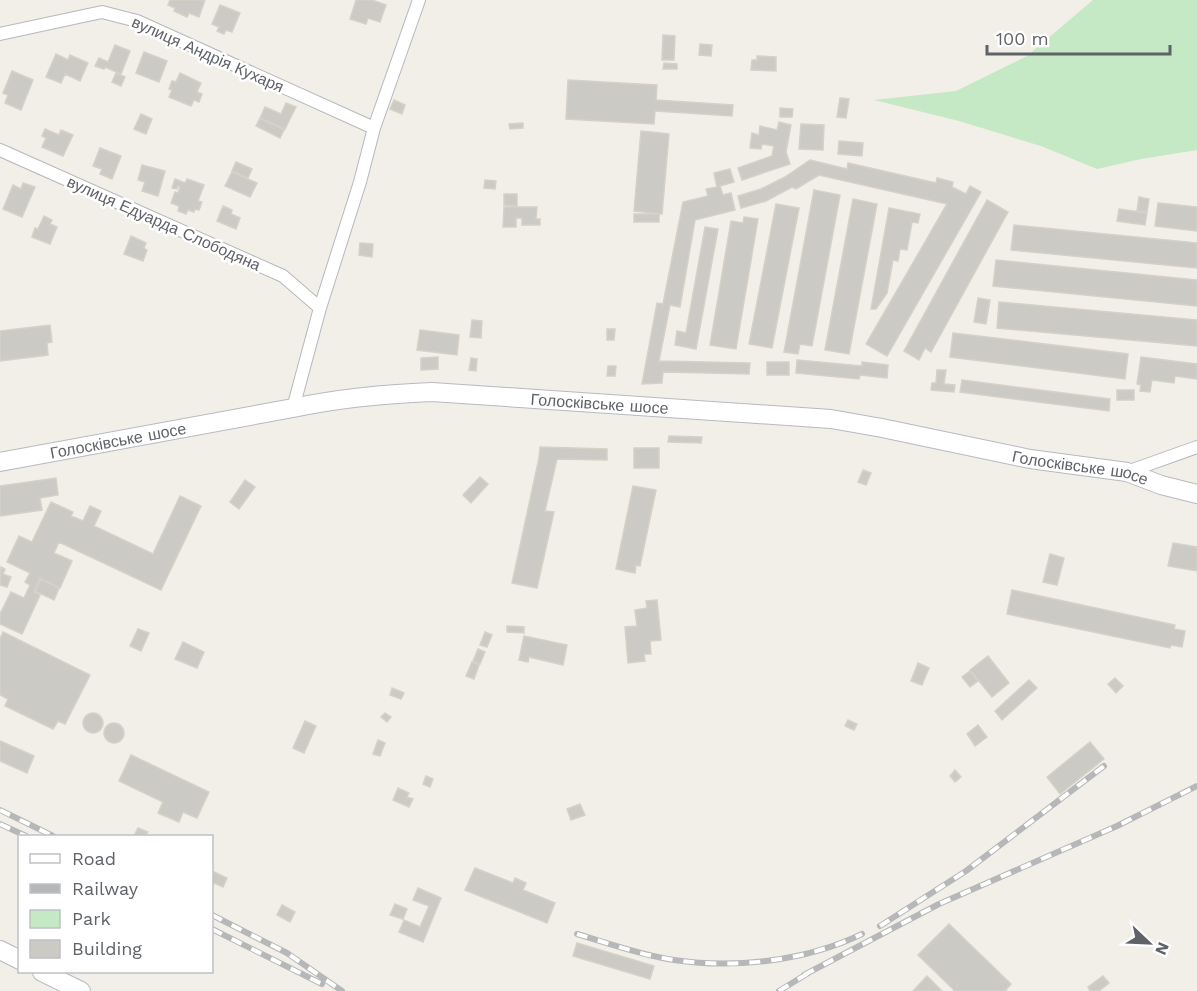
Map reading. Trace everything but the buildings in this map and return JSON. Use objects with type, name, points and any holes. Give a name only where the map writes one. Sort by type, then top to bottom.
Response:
[{"type":"street","points":[[293,408],[320,308],[360,182],[374,128],[419,0]]},
{"type":"street","name":"вулиця Андрія Кухаря","points":[[0,34],[102,12],[137,21],[374,128]]},
{"type":"street","name":"вулиця Едуарда Слободяна","points":[[0,150],[283,276],[320,308]]},
{"type":"street","name":"Голосківське шосе","points":[[0,462],[337,399],[388,393],[432,392],[831,419],[1065,466],[1127,472],[1161,485],[1197,494]]},
{"type":"street","points":[[1127,472],[1197,447]]},
{"type":"street","points":[[0,950],[18,959]]},
{"type":"street","points":[[44,973],[81,991]]},
{"type":"green space","points":[[1093,0],[1197,0],[1197,150],[1097,169],[1041,146],[959,121],[874,100],[956,91],[1027,56]]},
{"type":"railway","points":[[880,926],[966,871],[1104,766]]},
{"type":"railway","points":[[804,975],[939,904],[1117,826],[1197,786]]},
{"type":"railway","points":[[0,810],[51,835]]},
{"type":"railway","points":[[0,824],[24,835]]},
{"type":"railway","points":[[213,916],[287,953],[342,991]]},
{"type":"railway","points":[[213,930],[322,984]]},
{"type":"railway","points":[[577,934],[662,958],[721,964],[770,960],[818,951],[862,934]]},
{"type":"railway","points":[[779,991],[810,972]]}]
